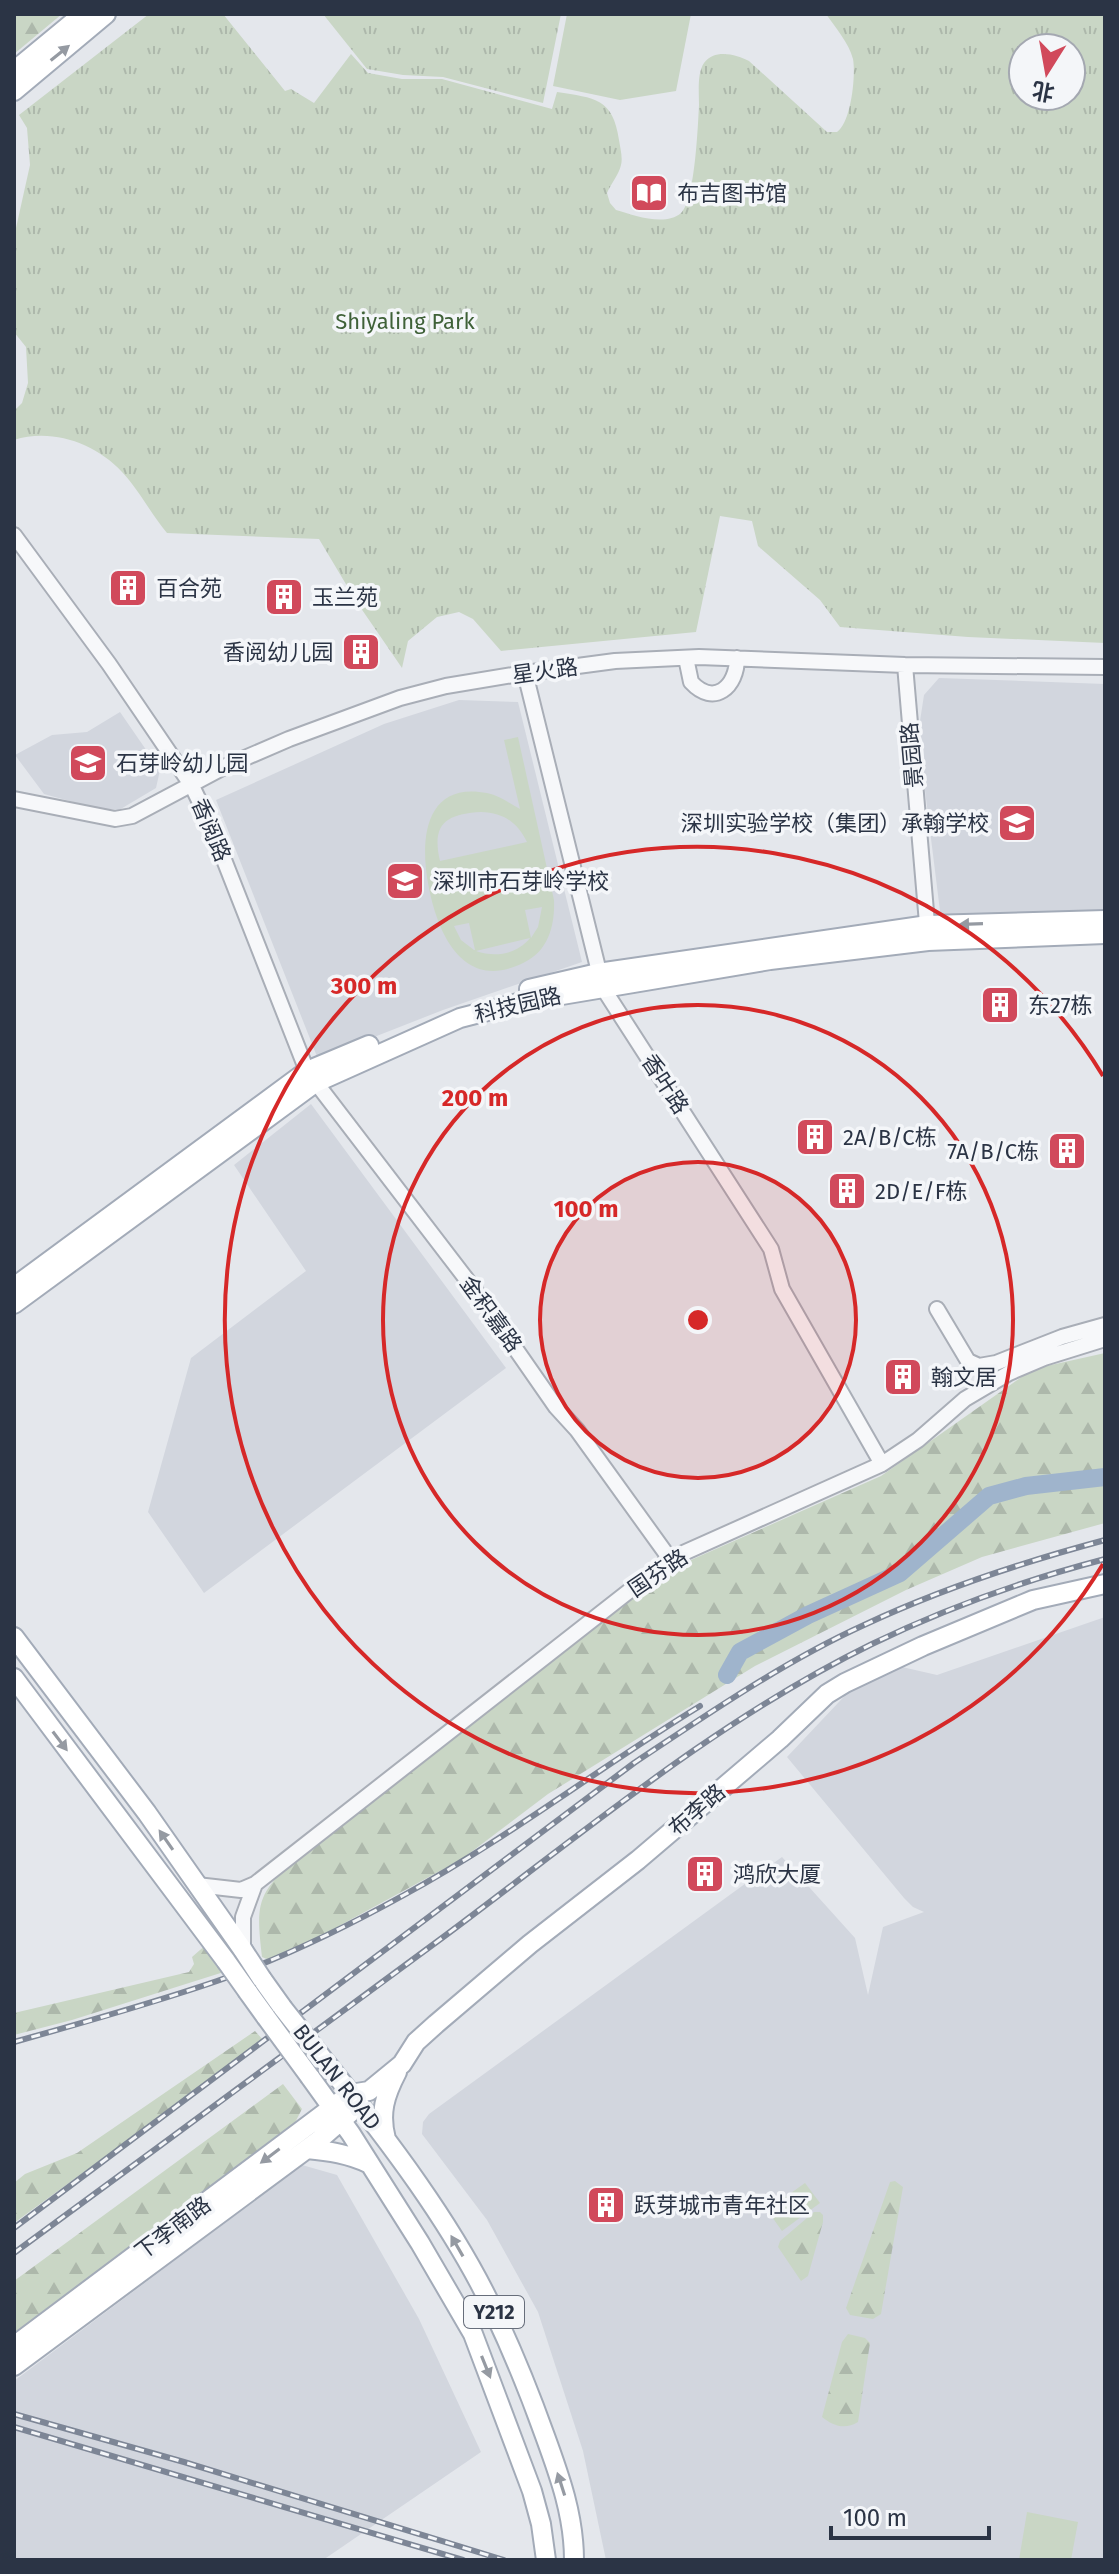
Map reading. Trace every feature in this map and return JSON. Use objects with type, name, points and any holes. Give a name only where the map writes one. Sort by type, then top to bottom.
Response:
[{"type":"main road","points":[[14,71],[83,14]]},
{"type":"main road","points":[[14,91],[106,14]]},
{"type":"main road","name":"科技园路","points":[[14,1287],[311,1077],[460,1018],[601,980],[770,960],[928,933],[1105,920]]},
{"type":"main road","name":"科技园路","points":[[928,933],[1105,934]]},
{"type":"main road","name":"科技园路","points":[[14,1304],[311,1077]]},
{"type":"main road","name":"布李路","points":[[336,2114],[402,2064],[416,2042],[436,2024],[530,1944],[638,1860],[780,1739],[827,1694],[923,1646],[1033,1600],[1105,1584]]},
{"type":"main road","name":"BULAN ROAD","points":[[14,1637],[147,1813],[243,1950],[262,1979],[274,2012],[310,2077],[420,2243],[473,2334],[532,2491],[546,2560]]},
{"type":"main road","name":"BULAN ROAD","points":[[14,1678],[248,1992],[274,2012],[359,2097],[449,2232],[493,2310],[538,2418],[564,2488],[574,2532],[574,2560]]},
{"type":"main road","points":[[386,2141],[381,2121],[382,2109],[402,2064]]},
{"type":"main road","name":"下李南路","points":[[14,2366],[307,2149],[336,2114]]},
{"type":"main road","name":"下李南路","points":[[14,2346],[336,2114]]},
{"type":"main road","points":[[307,2149],[357,2157],[370,2165]]},
{"type":"street","name":"香阅路","points":[[14,535],[109,664],[192,786],[311,1077]]},
{"type":"street","points":[[686,658],[691,682],[711,693],[732,684],[737,658]]},
{"type":"street","name":"星火路","points":[[14,799],[115,819],[132,816],[224,767],[400,698],[446,686],[615,661],[737,658],[905,665],[1105,667]]},
{"type":"street","name":"景园路","points":[[905,665],[928,933]]},
{"type":"street","name":"香叶路","points":[[525,673],[601,980],[771,1249],[782,1289],[882,1464]]},
{"type":"street","name":"金积嘉路","points":[[311,1077],[474,1289],[556,1407],[577,1430],[670,1559]]},
{"type":"street","points":[[937,1309],[968,1361],[979,1366],[996,1363],[1062,1337],[1105,1325]]},
{"type":"street","name":"国芬路","points":[[255,1884],[670,1559],[882,1464],[918,1440],[965,1399],[1009,1373],[1044,1358],[1105,1339]]},
{"type":"street","points":[[197,1885],[241,1890],[255,1884]]},
{"type":"street","points":[[243,1950],[243,1917],[255,1884]]},
{"type":"shaded area","name":"深圳实验学校（集团）承翰学校","points":[[939,678],[1105,684],[1105,913],[941,919],[918,734],[924,695]]},
{"type":"shaded area","name":"深圳市石芽岭学校","points":[[459,700],[518,702],[582,962],[443,1010],[318,1059],[216,800],[384,724]]},
{"type":"shaded area","name":"石芽岭幼儿园","points":[[120,712],[160,770],[156,788],[119,810],[95,808],[44,794],[15,755],[52,735],[87,732]]},
{"type":"shaded area","points":[[311,1104],[506,1368],[204,1593],[148,1512],[191,1358],[306,1271],[234,1165]]},
{"type":"shaded area","points":[[1105,1617],[1105,2560],[606,2560],[583,2451],[538,2312],[487,2220],[422,2134],[423,2122],[429,2114],[782,1857],[855,1938],[868,1995],[883,1927],[924,1912],[904,1898],[787,1757],[854,1686],[902,1667],[937,1675]]},
{"type":"shaded area","points":[[302,2165],[337,2175],[419,2319],[481,2452],[323,2560],[14,2560],[14,2381]]},
{"type":"green space","points":[[14,14],[62,14],[14,54]]},
{"type":"green space","name":"Shiyaling Park","points":[[149,14],[223,14],[285,91],[291,89],[314,103],[351,54],[368,73],[402,79],[442,79],[552,109],[557,92],[600,102],[612,116],[622,156],[620,168],[607,193],[610,203],[616,210],[658,220],[681,213],[690,194],[697,145],[700,72],[709,58],[720,54],[749,61],[827,132],[837,132],[849,109],[854,67],[848,47],[826,14],[1105,14],[1105,643],[840,627],[820,600],[758,546],[752,521],[720,516],[696,632],[501,651],[473,619],[459,612],[437,617],[408,641],[402,668],[356,601],[319,539],[167,533],[128,479],[99,453],[58,437],[14,440],[14,411],[22,403],[28,383],[26,347],[14,332],[14,237],[30,165],[27,128],[19,115]]},
{"type":"green space","points":[[323,14],[561,14],[543,103],[443,77],[367,69]]},
{"type":"green space","points":[[567,14],[691,14],[676,91],[620,100],[553,86]]},
{"type":"green space","points":[[518,737],[554,909],[549,936],[540,951],[525,962],[504,970],[485,970],[470,965],[457,954],[438,921],[428,883],[425,849],[431,817],[450,796],[466,792],[487,793],[520,809],[504,740]],"holes":[[[481,812],[503,817],[519,829],[527,842],[440,861],[440,829],[444,823],[459,815]],[[542,907],[538,927],[531,938],[525,910]],[[469,923],[475,950],[461,940],[454,926]],[[530,938],[519,948],[506,953],[476,951]]]},
{"type":"green space","points":[[1105,1353],[1105,1523],[982,1557],[906,1590],[755,1666],[548,1794],[462,1859],[304,1945],[269,1960],[262,1957],[259,1925],[262,1902],[283,1871],[666,1571],[881,1476],[1033,1369]]},
{"type":"green space","points":[[208,1943],[227,1971],[14,2035],[14,2013],[189,1972],[194,1964],[192,1957]]},
{"type":"green space","points":[[255,2031],[264,2041],[14,2223],[14,2183],[25,2174],[77,2153]]},
{"type":"green space","points":[[283,2084],[302,2109],[286,2140],[14,2340],[14,2281]]},
{"type":"green space","points":[[895,2181],[903,2187],[881,2314],[873,2319],[850,2315],[846,2308],[890,2182]]},
{"type":"green space","points":[[805,2183],[820,2203],[782,2231],[767,2210]]},
{"type":"green space","points":[[814,2212],[823,2215],[823,2222],[808,2276],[801,2281],[778,2247],[780,2241]]},
{"type":"green space","points":[[848,2334],[865,2338],[870,2343],[858,2422],[844,2426],[835,2425],[822,2417],[842,2342]]},
{"type":"green space","points":[[1027,2512],[1078,2522],[1071,2560],[1019,2560]]},
{"type":"waterway","points":[[727,1675],[740,1652],[808,1615],[900,1573],[989,1496],[1026,1486],[1105,1477]]},
{"type":"railway","points":[[14,2228],[634,1763],[746,1690],[804,1655],[893,1612],[983,1577],[1105,1540]]},
{"type":"railway","points":[[14,2253],[600,1818],[759,1707],[815,1674],[928,1618],[1045,1576],[1105,1559]]},
{"type":"railway","points":[[14,2042],[217,1981],[336,1930],[404,1895],[480,1850],[700,1706]]},
{"type":"railway","points":[[14,2414],[184,2462],[504,2560]]},
{"type":"railway","points":[[14,2427],[463,2560]]},
{"type":"place","name":"布吉图书馆","points":[[649,193]]},
{"type":"place","name":"百合苑","points":[[128,588]]},
{"type":"place","name":"玉兰苑","points":[[284,597]]},
{"type":"place","name":"香阅幼儿园","points":[[361,652]]},
{"type":"place","name":"石芽岭幼儿园","points":[[88,763]]},
{"type":"place","name":"深圳实验学校（集团）承翰学校","points":[[1017,823]]},
{"type":"place","name":"深圳市石芽岭学校","points":[[405,881]]},
{"type":"place","name":"东27栋","points":[[1000,1005]]},
{"type":"place","name":"2A/B/C栋","points":[[815,1137]]},
{"type":"place","name":"7A/B/C栋","points":[[1067,1151]]},
{"type":"place","name":"2D/E/F栋","points":[[847,1191]]},
{"type":"place","name":"翰文居","points":[[903,1377]]},
{"type":"place","name":"鸿欣大厦","points":[[705,1874]]},
{"type":"place","name":"跃芽城市青年社区","points":[[606,2205]]}]
